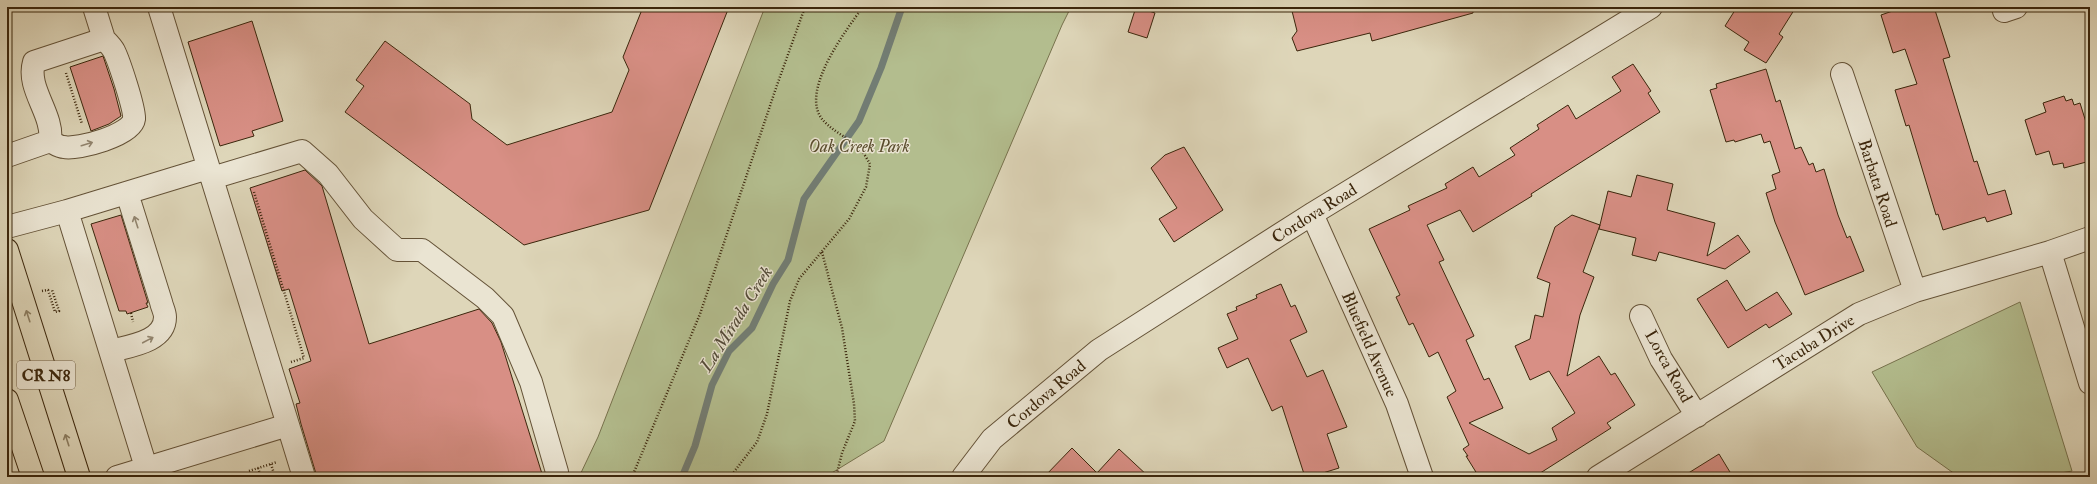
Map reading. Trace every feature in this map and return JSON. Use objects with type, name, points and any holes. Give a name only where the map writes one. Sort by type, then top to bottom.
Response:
[{"type":"main road","name":"CR N8","points":[[7,250],[79,477]]},
{"type":"main road","name":"CR N8","points":[[7,400],[33,477]]},
{"type":"street","points":[[7,156],[50,141],[63,148],[77,147],[122,133],[130,127],[134,120],[132,108],[114,51],[104,40],[94,7]]},
{"type":"street","points":[[159,7],[304,477]]},
{"type":"street","name":"Cordova Road","points":[[963,477],[992,439],[1099,350],[1312,214],[1651,7]]},
{"type":"street","points":[[2003,7],[2004,11],[2016,7]]},
{"type":"street","points":[[50,141],[50,130],[31,72],[34,62],[104,40]]},
{"type":"street","name":"Barbata Road","points":[[1842,74],[1914,292]]},
{"type":"street","points":[[7,227],[127,193],[302,150],[328,174],[363,219],[397,250],[422,250],[485,298],[503,316],[531,382],[557,472],[556,477]]},
{"type":"street","points":[[111,351],[145,342],[158,334],[165,318],[127,193]]},
{"type":"street","points":[[67,211],[148,473]]},
{"type":"street","name":"Bluefield Avenue","points":[[1312,214],[1397,404],[1422,477]]},
{"type":"street","name":"Tacuba Drive","points":[[1598,477],[1860,314],[1914,292],[2050,252],[2090,238]]},
{"type":"street","points":[[2050,252],[2090,383]]},
{"type":"street","name":"Lorca Road","points":[[1641,316],[1661,359],[1697,416]]},
{"type":"street","points":[[117,477],[148,473],[288,425]]},
{"type":"path","points":[[632,477],[700,314],[776,88],[805,7]]},
{"type":"path","points":[[730,477],[758,442],[767,414],[790,301],[799,279],[849,219],[866,187],[870,164],[859,148],[820,117],[815,104],[820,81],[838,40],[863,7]]},
{"type":"path","points":[[65,68],[82,124]]},
{"type":"path","points":[[254,192],[304,358],[289,363]]},
{"type":"path","points":[[822,251],[842,328],[854,404],[855,421],[842,453],[836,477]]},
{"type":"path","points":[[41,291],[48,290],[55,312],[59,311],[52,290]]},
{"type":"path","points":[[249,471],[280,461]]},
{"type":"path","points":[[272,464],[275,477]]},
{"type":"path","points":[[258,468],[261,477]]},
{"type":"green space","name":"Oak Creek Park","points":[[765,7],[1071,7],[884,441],[825,477],[579,477],[598,437]]},
{"type":"green space","points":[[2020,302],[2072,471],[2039,477],[1959,477],[1917,447],[1872,372]]},
{"type":"building","points":[[643,7],[729,7],[649,210],[524,245],[345,112],[364,86],[356,80],[385,41],[470,104],[472,119],[507,145],[612,112],[629,70],[623,57]]},
{"type":"building","points":[[1136,7],[1155,13],[1147,38],[1128,32]]},
{"type":"building","points":[[1291,7],[1473,7],[1473,13],[1372,41],[1370,33],[1297,51],[1292,38],[1297,31]]},
{"type":"building","points":[[1737,7],[1796,7],[1779,34],[1783,37],[1766,63],[1744,50],[1749,42],[1725,26]]},
{"type":"building","points":[[1904,7],[1934,7],[1950,57],[1943,59],[1974,162],[1977,161],[1988,195],[2005,190],[2012,214],[1987,222],[1985,217],[1943,230],[1938,214],[1936,215],[1909,125],[1906,126],[1895,90],[1917,84],[1905,49],[1893,53],[1881,15]]},
{"type":"building","points":[[252,21],[283,121],[252,131],[254,136],[220,146],[188,42]]},
{"type":"building","points":[[103,56],[121,116],[109,124],[91,131],[70,67]]},
{"type":"building","points":[[1633,64],[1651,91],[1648,93],[1660,112],[1531,194],[1532,196],[1473,232],[1460,210],[1427,225],[1444,260],[1439,262],[1474,336],[1466,340],[1484,380],[1489,378],[1503,408],[1469,423],[1529,454],[1557,440],[1552,428],[1575,413],[1549,371],[1530,380],[1515,346],[1530,339],[1535,315],[1543,317],[1550,283],[1537,278],[1555,227],[1572,215],[1600,225],[1583,272],[1594,277],[1580,315],[1567,376],[1599,356],[1611,375],[1615,373],[1635,405],[1607,423],[1611,428],[1534,477],[1479,477],[1463,449],[1469,445],[1447,397],[1456,391],[1438,352],[1429,357],[1413,323],[1409,325],[1396,297],[1400,295],[1369,229],[1410,210],[1408,206],[1447,188],[1445,184],[1473,167],[1479,177],[1515,155],[1510,148],[1539,129],[1537,125],[1568,105],[1576,119],[1621,91],[1612,77]]},
{"type":"building","points":[[1766,69],[1776,102],[1780,100],[1795,149],[1801,147],[1809,165],[1813,163],[1816,172],[1824,169],[1838,215],[1847,238],[1850,236],[1864,271],[1805,295],[1775,222],[1766,193],[1776,189],[1772,175],[1780,172],[1770,141],[1764,143],[1761,134],[1735,142],[1734,140],[1726,142],[1710,90],[1717,88],[1716,84]]},
{"type":"building","points":[[2064,96],[2066,101],[2072,99],[2074,105],[2080,103],[2090,135],[2090,161],[2064,168],[2063,163],[2053,165],[2049,151],[2036,155],[2025,120],[2046,112],[2043,103]]},
{"type":"building","points":[[1184,147],[1223,210],[1174,242],[1159,219],[1177,208],[1151,168],[1165,155]]},
{"type":"building","points":[[305,170],[322,186],[369,344],[479,309],[492,323],[501,342],[543,477],[317,477],[301,424],[296,404],[300,403],[289,369],[311,361],[289,289],[282,291],[250,188]]},
{"type":"building","points":[[1637,175],[1673,184],[1667,210],[1715,223],[1707,256],[1738,235],[1750,252],[1725,269],[1659,252],[1656,261],[1632,255],[1636,238],[1599,229],[1608,191],[1631,197]]},
{"type":"building","points":[[121,215],[148,303],[146,303],[148,307],[127,314],[126,311],[119,311],[91,224]]},
{"type":"building","points":[[1727,280],[1746,311],[1777,292],[1792,314],[1769,328],[1766,324],[1728,348],[1697,299]]},
{"type":"building","points":[[1281,284],[1291,307],[1295,305],[1307,332],[1290,340],[1307,377],[1323,370],[1347,427],[1327,434],[1339,468],[1310,477],[1305,477],[1282,406],[1272,411],[1248,358],[1227,368],[1218,348],[1238,339],[1227,314],[1237,310],[1236,307],[1257,298],[1256,295]]},
{"type":"building","points":[[1072,448],[1097,473],[1119,449],[1149,477],[1044,477]]},
{"type":"building","points":[[1719,454],[1733,477],[1682,477]]},
{"type":"waterway","name":"La Mirada Creek","points":[[682,477],[695,446],[712,385],[729,351],[752,328],[773,284],[788,260],[804,199],[859,121],[881,68],[902,7]]}]
